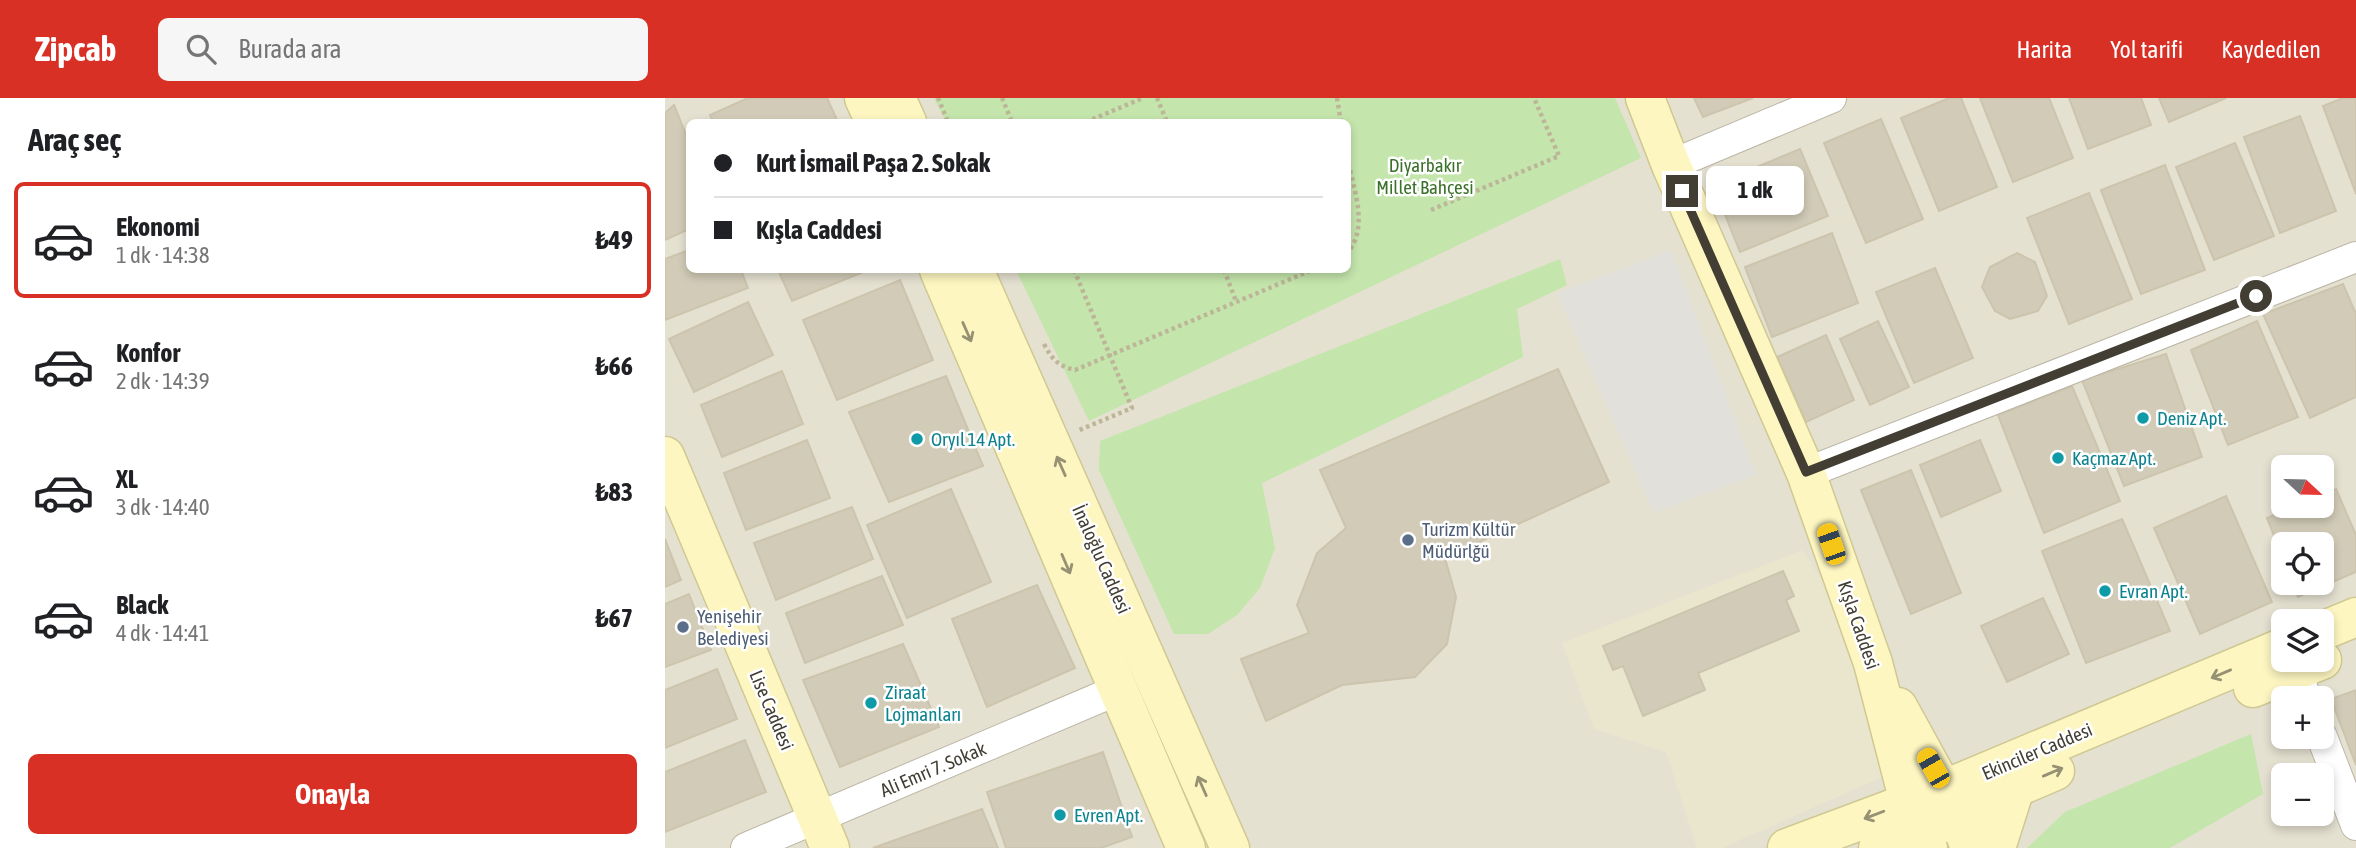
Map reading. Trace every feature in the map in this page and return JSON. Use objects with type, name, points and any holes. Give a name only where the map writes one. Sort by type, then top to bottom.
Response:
[{"type":"main road","points":[[865,98],[874,119]]},
{"type":"main road","points":[[896,98],[906,119]]},
{"type":"main road","name":"Kışla Caddesi","points":[[1645,98],[1671,165],[1806,472],[1873,663],[1919,827]]},
{"type":"main road","name":"İnaloğlu Caddesi","points":[[940,273],[1186,848]]},
{"type":"main road","name":"İnaloğlu Caddesi","points":[[975,273],[1230,848]]},
{"type":"main road","name":"Lise Caddesi","points":[[665,456],[824,833]]},
{"type":"main road","points":[[2334,626],[2356,617]]},
{"type":"main road","name":"Ekinciler Caddesi","points":[[2334,655],[2356,646]]},
{"type":"main road","points":[[1873,663],[1958,818]]},
{"type":"main road","name":"Ekinciler Caddesi","points":[[1958,818],[2015,788],[2294,672]]},
{"type":"main road","name":"Ekinciler Caddesi","points":[[1787,848],[1919,827],[1958,818],[2294,672]]},
{"type":"main road","points":[[1996,848],[2015,788]]},
{"type":"main road","name":"Ekinciler Caddesi","points":[[1878,848],[1919,827]]},
{"type":"street","points":[[1671,165],[1831,98]]},
{"type":"street","points":[[1806,472],[2356,257]]},
{"type":"street","name":"Ali Emri 7. Sokak","points":[[745,848],[824,833],[1120,689]]},
{"type":"street","points":[[2327,749],[2356,825]]},
{"type":"path","points":[[938,98],[948,119]]},
{"type":"path","points":[[1002,98],[1011,119]]},
{"type":"path","points":[[1093,119],[1143,98]]},
{"type":"path","points":[[1157,98],[1166,119]]},
{"type":"path","points":[[1337,98],[1340,119]]},
{"type":"path","points":[[1431,210],[1559,156],[1534,98]]},
{"type":"path","points":[[1351,178],[1360,225],[1357,243],[1351,249]]},
{"type":"path","points":[[1050,442],[1132,408],[1075,273]]},
{"type":"path","points":[[1225,273],[1237,302]]},
{"type":"path","points":[[1041,337],[1051,357],[1060,366],[1075,370],[1305,273]]},
{"type":"shaded area","points":[[665,98],[2356,98],[2356,848],[665,848]]},
{"type":"shaded area","points":[[1671,250],[1756,475],[1654,513],[1557,293]]},
{"type":"shaded area","points":[[1803,550],[1873,663],[1891,773],[1722,848],[1697,848],[1666,752],[1594,729],[1562,643]]},
{"type":"green space","name":"Diyarbakır Millet Bahçesi","points":[[934,98],[1615,98],[1641,158],[1089,421],[1017,273],[1351,273],[1351,119],[944,119]]},
{"type":"green space","points":[[1560,259],[1567,285],[1517,309],[1523,357],[1262,483],[1275,548],[1260,588],[1237,615],[1208,634],[1174,634],[1099,470],[1100,441]]},
{"type":"green space","points":[[2251,734],[2263,794],[2170,848],[2027,848],[2065,812]]},
{"type":"building","points":[[748,98],[827,98],[837,119],[712,119],[710,115]]},
{"type":"building","points":[[1694,98],[1753,98],[1703,117]]},
{"type":"building","points":[[1949,98],[1961,98],[1997,187],[1939,211],[1901,118]]},
{"type":"building","points":[[1980,98],[2049,98],[2073,158],[2013,182]]},
{"type":"building","points":[[2069,98],[2141,98],[2151,125],[2088,149]]},
{"type":"building","points":[[2159,98],[2226,98],[2169,122]]},
{"type":"building","points":[[2343,98],[2356,98],[2356,194],[2323,106]]},
{"type":"building","points":[[674,105],[686,135],[686,230],[665,240],[665,113]]},
{"type":"building","points":[[2300,116],[2336,211],[2280,233],[2244,137]]},
{"type":"building","points":[[1881,119],[1923,219],[1866,243],[1824,143]]},
{"type":"building","points":[[2235,143],[2274,236],[2214,260],[2176,167]]},
{"type":"building","points":[[1800,149],[1828,216],[1740,252],[1713,185]]},
{"type":"building","points":[[2165,165],[2205,270],[2141,294],[2101,190]]},
{"type":"building","points":[[2089,193],[2132,299],[2069,324],[2027,218]]},
{"type":"building","points":[[1832,233],[1858,303],[1772,337],[1745,267]]},
{"type":"building","points":[[686,251],[686,273],[742,273],[748,288],[665,320],[665,259]]},
{"type":"building","points":[[2017,253],[2035,262],[2047,296],[2038,311],[2010,319],[1995,311],[1982,287],[1990,267]]},
{"type":"building","points":[[1935,268],[1973,358],[1914,383],[1876,292]]},
{"type":"building","points":[[779,273],[861,273],[792,301]]},
{"type":"building","points":[[900,280],[933,360],[837,400],[803,320]]},
{"type":"building","points":[[2343,284],[2356,314],[2356,397],[2310,418],[2263,314]]},
{"type":"building","points":[[748,302],[773,355],[694,392],[669,339]]},
{"type":"building","points":[[1878,321],[1909,387],[1870,405],[1840,339]]},
{"type":"building","points":[[2257,321],[2298,417],[2228,445],[2191,350]]},
{"type":"building","points":[[1826,335],[1854,400],[1806,422],[1777,357]]},
{"type":"building","name":"Deniz Apt.","points":[[2166,354],[2202,457],[2124,486],[2082,380]]},
{"type":"building","name":"Turizm Kültür Müdürlğü","points":[[1558,369],[1609,482],[1445,558],[1456,597],[1447,644],[1415,677],[1342,685],[1266,721],[1241,659],[1309,633],[1297,605],[1317,553],[1346,528],[1320,470]]},
{"type":"building","points":[[782,371],[803,424],[722,457],[701,405]]},
{"type":"building","name":"Oryıl 14 Apt.","points":[[946,376],[983,466],[889,502],[849,412]]},
{"type":"building","name":"Kaçmaz Apt.","points":[[2072,386],[2120,501],[2044,533],[1998,415]]},
{"type":"building","points":[[807,440],[830,498],[746,530],[724,473]]},
{"type":"building","points":[[1980,440],[2001,491],[1941,517],[1920,465]]},
{"type":"building","points":[[1911,470],[1961,593],[1911,614],[1861,490]]},
{"type":"building","points":[[951,489],[991,582],[907,618],[867,525]]},
{"type":"building","points":[[2335,489],[2356,535],[2356,572],[2334,581],[2334,532],[2273,532],[2267,518],[2335,518]]},
{"type":"building","points":[[2226,496],[2272,602],[2200,634],[2154,528]]},
{"type":"building","points":[[852,507],[873,559],[776,600],[754,543]]},
{"type":"building","name":"Evran Apt.","points":[[2122,519],[2170,631],[2086,663],[2042,551]]},
{"type":"building","points":[[665,539],[681,580],[665,587]]},
{"type":"building","points":[[1783,571],[1794,596],[1786,600],[1799,631],[1698,673],[1705,690],[1643,716],[1623,666],[1613,670],[1603,646]]},
{"type":"building","points":[[882,576],[903,625],[805,663],[786,613]]},
{"type":"building","points":[[1037,585],[1075,668],[987,707],[952,619]]},
{"type":"building","name":"Yenişehir Belediyesi","points":[[689,594],[711,650],[665,667],[665,604]]},
{"type":"building","points":[[2043,598],[2069,654],[2007,682],[1981,626]]},
{"type":"building","name":"Ziraat Lojmanları","points":[[903,644],[939,727],[840,767],[803,680]]},
{"type":"building","points":[[717,669],[737,719],[665,748],[665,690]]},
{"type":"building","points":[[2356,690],[2356,765],[2334,707],[2334,698]]},
{"type":"building","points":[[745,740],[766,792],[665,832],[665,772]]},
{"type":"building","name":"Evren Apt.","points":[[1103,752],[1132,837],[1101,848],[1006,848],[987,792]]},
{"type":"building","points":[[982,809],[998,848],[873,848]]},
{"type":"place","name":"Deniz Apt.","points":[[2143,418]]},
{"type":"place","name":"Oryıl 14 Apt.","points":[[917,439]]},
{"type":"place","name":"Kaçmaz Apt.","points":[[2058,458]]},
{"type":"place","name":"Turizm Kültür Müdürlğü","points":[[1408,540]]},
{"type":"place","name":"Evran Apt.","points":[[2105,591]]},
{"type":"place","name":"Yenişehir Belediyesi","points":[[683,627]]},
{"type":"place","name":"Ziraat Lojmanları","points":[[871,703]]},
{"type":"place","name":"Evren Apt.","points":[[1060,815]]},
{"type":"route","points":[[1682,191],[1806,472],[2256,296]]}]
